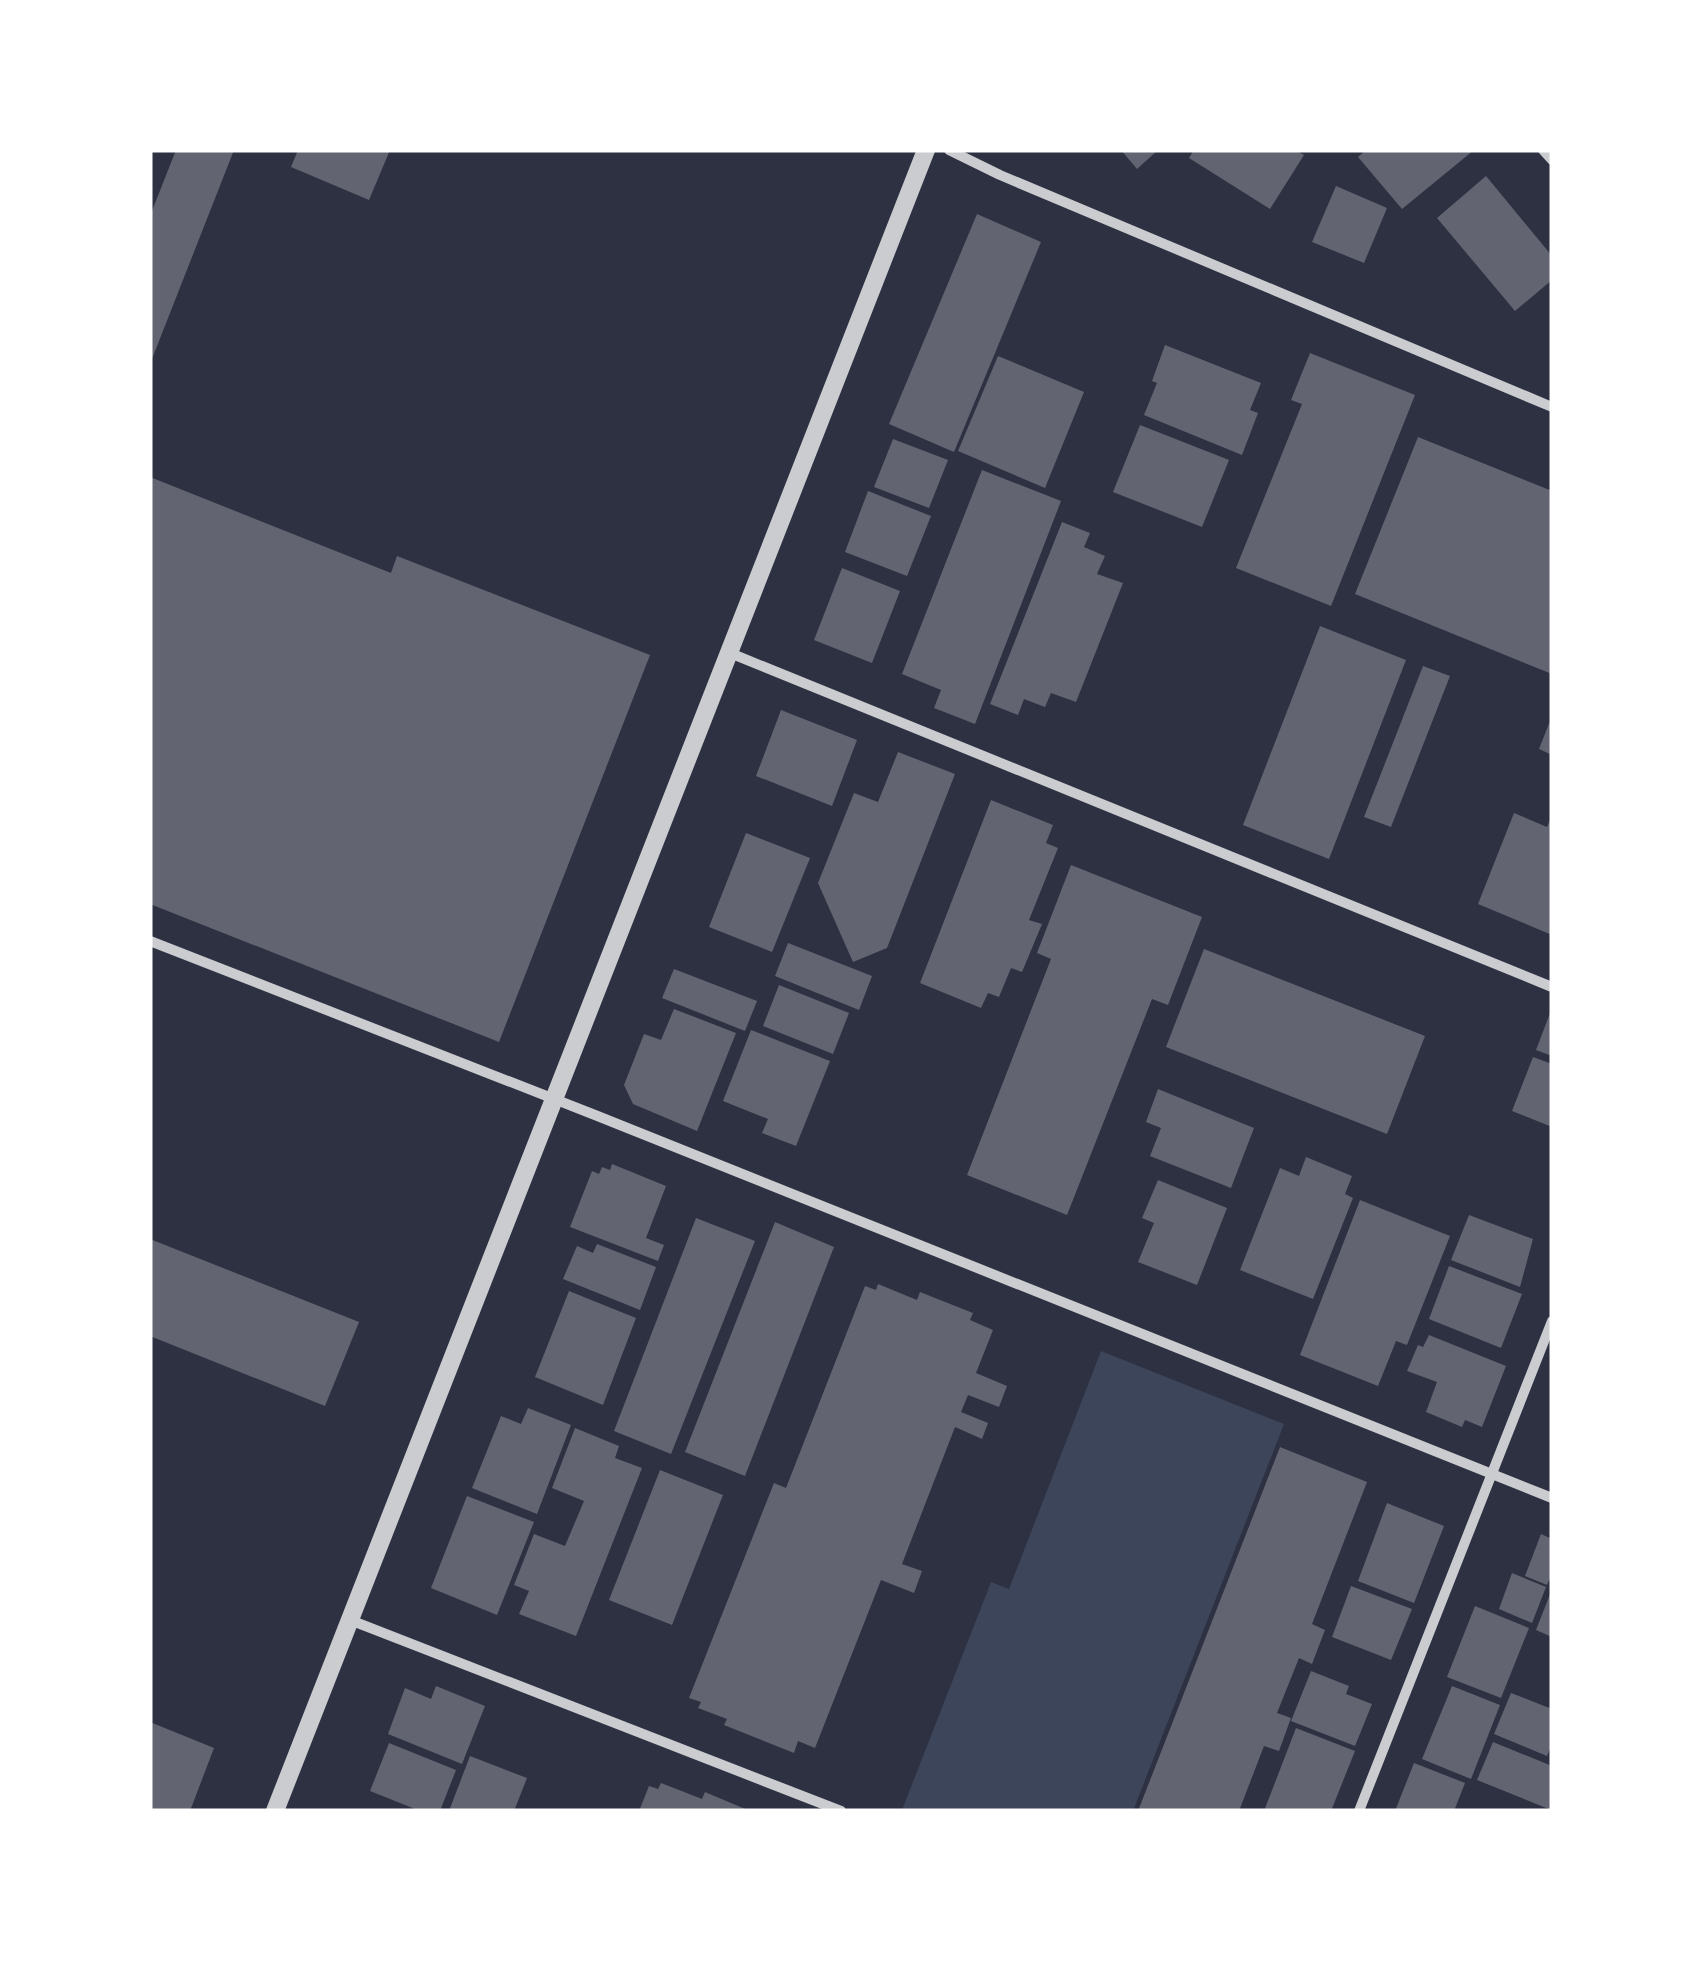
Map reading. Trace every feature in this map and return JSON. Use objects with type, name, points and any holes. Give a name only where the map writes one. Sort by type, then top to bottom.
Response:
[{"type":"street","points":[[275,1811],[926,150]]},
{"type":"street","points":[[949,150],[1000,175],[1552,406]]},
{"type":"street","points":[[1543,150],[1552,160]]},
{"type":"street","points":[[730,653],[1552,987]]},
{"type":"street","points":[[150,941],[1552,1498]]},
{"type":"street","points":[[1359,1811],[1552,1321]]},
{"type":"street","points":[[350,1620],[841,1811]]},
{"type":"shaded area","points":[[1101,1351],[1284,1424],[1133,1811],[902,1810],[991,1582],[1009,1589]]},
{"type":"building","points":[[176,150],[234,150],[150,364],[150,216]]},
{"type":"building","points":[[298,150],[390,150],[369,200],[291,167]]},
{"type":"building","points":[[1121,150],[1158,150],[1137,169]]},
{"type":"building","points":[[1194,150],[1296,150],[1304,155],[1270,209],[1189,158]]},
{"type":"building","points":[[1366,150],[1474,150],[1402,209],[1358,157]]},
{"type":"building","points":[[1486,176],[1552,256],[1552,280],[1515,311],[1437,218]]},
{"type":"building","points":[[1336,186],[1387,208],[1364,263],[1312,242]]},
{"type":"building","points":[[977,214],[1041,242],[954,452],[889,424]]},
{"type":"building","points":[[1165,345],[1261,383],[1250,410],[1258,413],[1242,455],[1144,415],[1157,383],[1152,381]]},
{"type":"building","points":[[1310,353],[1415,395],[1331,606],[1236,568],[1302,404],[1291,400]]},
{"type":"building","points":[[998,356],[1084,392],[1045,488],[958,451]]},
{"type":"building","points":[[1140,425],[1229,460],[1202,527],[1113,492]]},
{"type":"building","points":[[1418,437],[1552,491],[1552,674],[1355,594]]},
{"type":"building","points":[[893,439],[948,460],[929,508],[874,487]]},
{"type":"building","points":[[982,470],[1061,501],[975,724],[934,708],[941,690],[902,674]]},
{"type":"building","points":[[150,477],[391,573],[397,556],[650,655],[499,1042],[150,904]]},
{"type":"building","points":[[868,491],[931,516],[907,576],[845,552]]},
{"type":"building","points":[[1062,522],[1090,533],[1084,547],[1105,556],[1097,574],[1123,583],[1076,702],[1051,693],[1045,707],[1024,699],[1018,715],[990,704]]},
{"type":"building","points":[[842,568],[900,591],[872,663],[814,640]]},
{"type":"building","points":[[1320,626],[1406,660],[1329,859],[1243,825]]},
{"type":"building","points":[[1423,666],[1450,676],[1391,827],[1364,817]]},
{"type":"building","points":[[781,710],[857,740],[832,806],[756,776]]},
{"type":"building","points":[[1552,716],[1552,755],[1539,749]]},
{"type":"building","points":[[898,752],[955,774],[887,948],[853,962],[818,883],[854,793],[878,802]]},
{"type":"building","points":[[991,800],[1053,825],[1046,843],[1058,848],[1029,920],[1042,924],[1022,972],[1011,968],[999,997],[988,993],[981,1008],[920,983]]},
{"type":"building","points":[[1514,813],[1547,827],[1552,815],[1552,935],[1478,904]]},
{"type":"building","points":[[746,833],[810,858],[772,952],[709,927]]},
{"type":"building","points":[[1071,865],[1202,917],[1168,1005],[1152,999],[1067,1215],[967,1175],[1051,959],[1037,953]]},
{"type":"building","points":[[788,943],[872,976],[859,1010],[775,976]]},
{"type":"building","points":[[1204,949],[1425,1036],[1387,1134],[1166,1047]]},
{"type":"building","points":[[674,969],[757,1001],[745,1031],[662,998]]},
{"type":"building","points":[[779,985],[849,1013],[833,1054],[763,1026]]},
{"type":"building","points":[[1552,1008],[1552,1056],[1536,1050]]},
{"type":"building","points":[[674,1009],[736,1033],[697,1131],[633,1104],[624,1085],[644,1034],[661,1040]]},
{"type":"building","points":[[751,1030],[830,1061],[796,1146],[762,1133],[768,1119],[723,1101]]},
{"type":"building","points":[[1533,1057],[1552,1064],[1552,1127],[1512,1111]]},
{"type":"building","points":[[1158,1089],[1254,1128],[1231,1188],[1150,1156],[1161,1128],[1146,1122]]},
{"type":"building","points":[[1306,1157],[1352,1176],[1345,1194],[1353,1198],[1313,1299],[1240,1270],[1280,1168],[1299,1176]]},
{"type":"building","points":[[612,1164],[666,1186],[646,1238],[664,1245],[658,1261],[570,1227],[592,1171],[599,1174],[602,1167],[610,1170]]},
{"type":"building","points":[[1158,1180],[1227,1208],[1197,1285],[1138,1262],[1154,1223],[1142,1218]]},
{"type":"building","points":[[1360,1200],[1450,1236],[1407,1345],[1396,1341],[1378,1386],[1300,1355]]},
{"type":"building","points":[[1469,1215],[1533,1239],[1520,1287],[1451,1260]]},
{"type":"building","points":[[696,1218],[755,1241],[671,1454],[614,1431]]},
{"type":"building","points":[[775,1222],[834,1247],[745,1476],[685,1452]]},
{"type":"building","points":[[150,1239],[359,1322],[325,1406],[150,1336]]},
{"type":"building","points":[[597,1244],[656,1267],[640,1310],[563,1279],[577,1246],[593,1253]]},
{"type":"building","points":[[1449,1266],[1522,1294],[1501,1348],[1429,1319]]},
{"type":"building","points":[[878,1284],[917,1300],[920,1292],[973,1313],[970,1320],[993,1330],[976,1373],[1007,1386],[999,1407],[968,1395],[961,1412],[988,1423],[982,1439],[955,1427],[902,1564],[922,1571],[914,1593],[881,1580],[815,1748],[798,1741],[794,1753],[724,1725],[727,1719],[698,1708],[701,1702],[689,1698],[774,1483],[786,1488],[865,1286],[876,1290]]},
{"type":"building","points":[[569,1291],[636,1318],[603,1405],[535,1377]]},
{"type":"building","points":[[1429,1335],[1506,1366],[1482,1427],[1465,1420],[1462,1427],[1426,1412],[1437,1382],[1407,1371],[1418,1345],[1423,1347]]},
{"type":"building","points":[[528,1408],[571,1425],[537,1514],[472,1488],[501,1416],[521,1424]]},
{"type":"building","points":[[575,1428],[619,1446],[615,1458],[642,1468],[576,1636],[519,1614],[529,1591],[514,1585],[534,1534],[565,1546],[584,1501],[552,1488]]},
{"type":"building","points":[[1280,1447],[1367,1482],[1312,1624],[1325,1630],[1312,1664],[1299,1658],[1277,1713],[1291,1718],[1279,1751],[1264,1746],[1239,1811],[1138,1811]]},
{"type":"building","points":[[660,1470],[723,1495],[672,1625],[609,1600]]},
{"type":"building","points":[[467,1496],[534,1522],[497,1615],[431,1588]]},
{"type":"building","points":[[1387,1503],[1444,1526],[1414,1603],[1358,1581]]},
{"type":"building","points":[[1541,1534],[1552,1539],[1552,1574],[1547,1585],[1525,1576]]},
{"type":"building","points":[[1512,1573],[1546,1587],[1532,1623],[1499,1609]]},
{"type":"building","points":[[1351,1586],[1412,1609],[1391,1660],[1332,1637]]},
{"type":"building","points":[[1552,1589],[1552,1637],[1536,1630]]},
{"type":"building","points":[[1475,1606],[1529,1628],[1501,1698],[1447,1677]]},
{"type":"building","points":[[1311,1671],[1349,1686],[1346,1694],[1372,1704],[1355,1746],[1291,1721]]},
{"type":"building","points":[[436,1686],[485,1706],[462,1764],[388,1734],[405,1688],[431,1699]]},
{"type":"building","points":[[1452,1686],[1500,1705],[1471,1779],[1422,1759]]},
{"type":"building","points":[[1511,1693],[1552,1709],[1552,1744],[1547,1756],[1494,1734]]},
{"type":"building","points":[[150,1722],[214,1748],[190,1811],[150,1811]]},
{"type":"building","points":[[1296,1728],[1355,1751],[1331,1811],[1264,1811]]},
{"type":"building","points":[[1493,1742],[1552,1766],[1551,1810],[1477,1780]]},
{"type":"building","points":[[389,1743],[456,1770],[440,1811],[420,1811],[370,1791]]},
{"type":"building","points":[[470,1756],[527,1778],[514,1811],[449,1811]]},
{"type":"building","points":[[1414,1763],[1465,1783],[1454,1811],[1395,1811]]},
{"type":"building","points":[[661,1783],[702,1799],[705,1792],[750,1811],[639,1811],[649,1786],[658,1789]]}]
